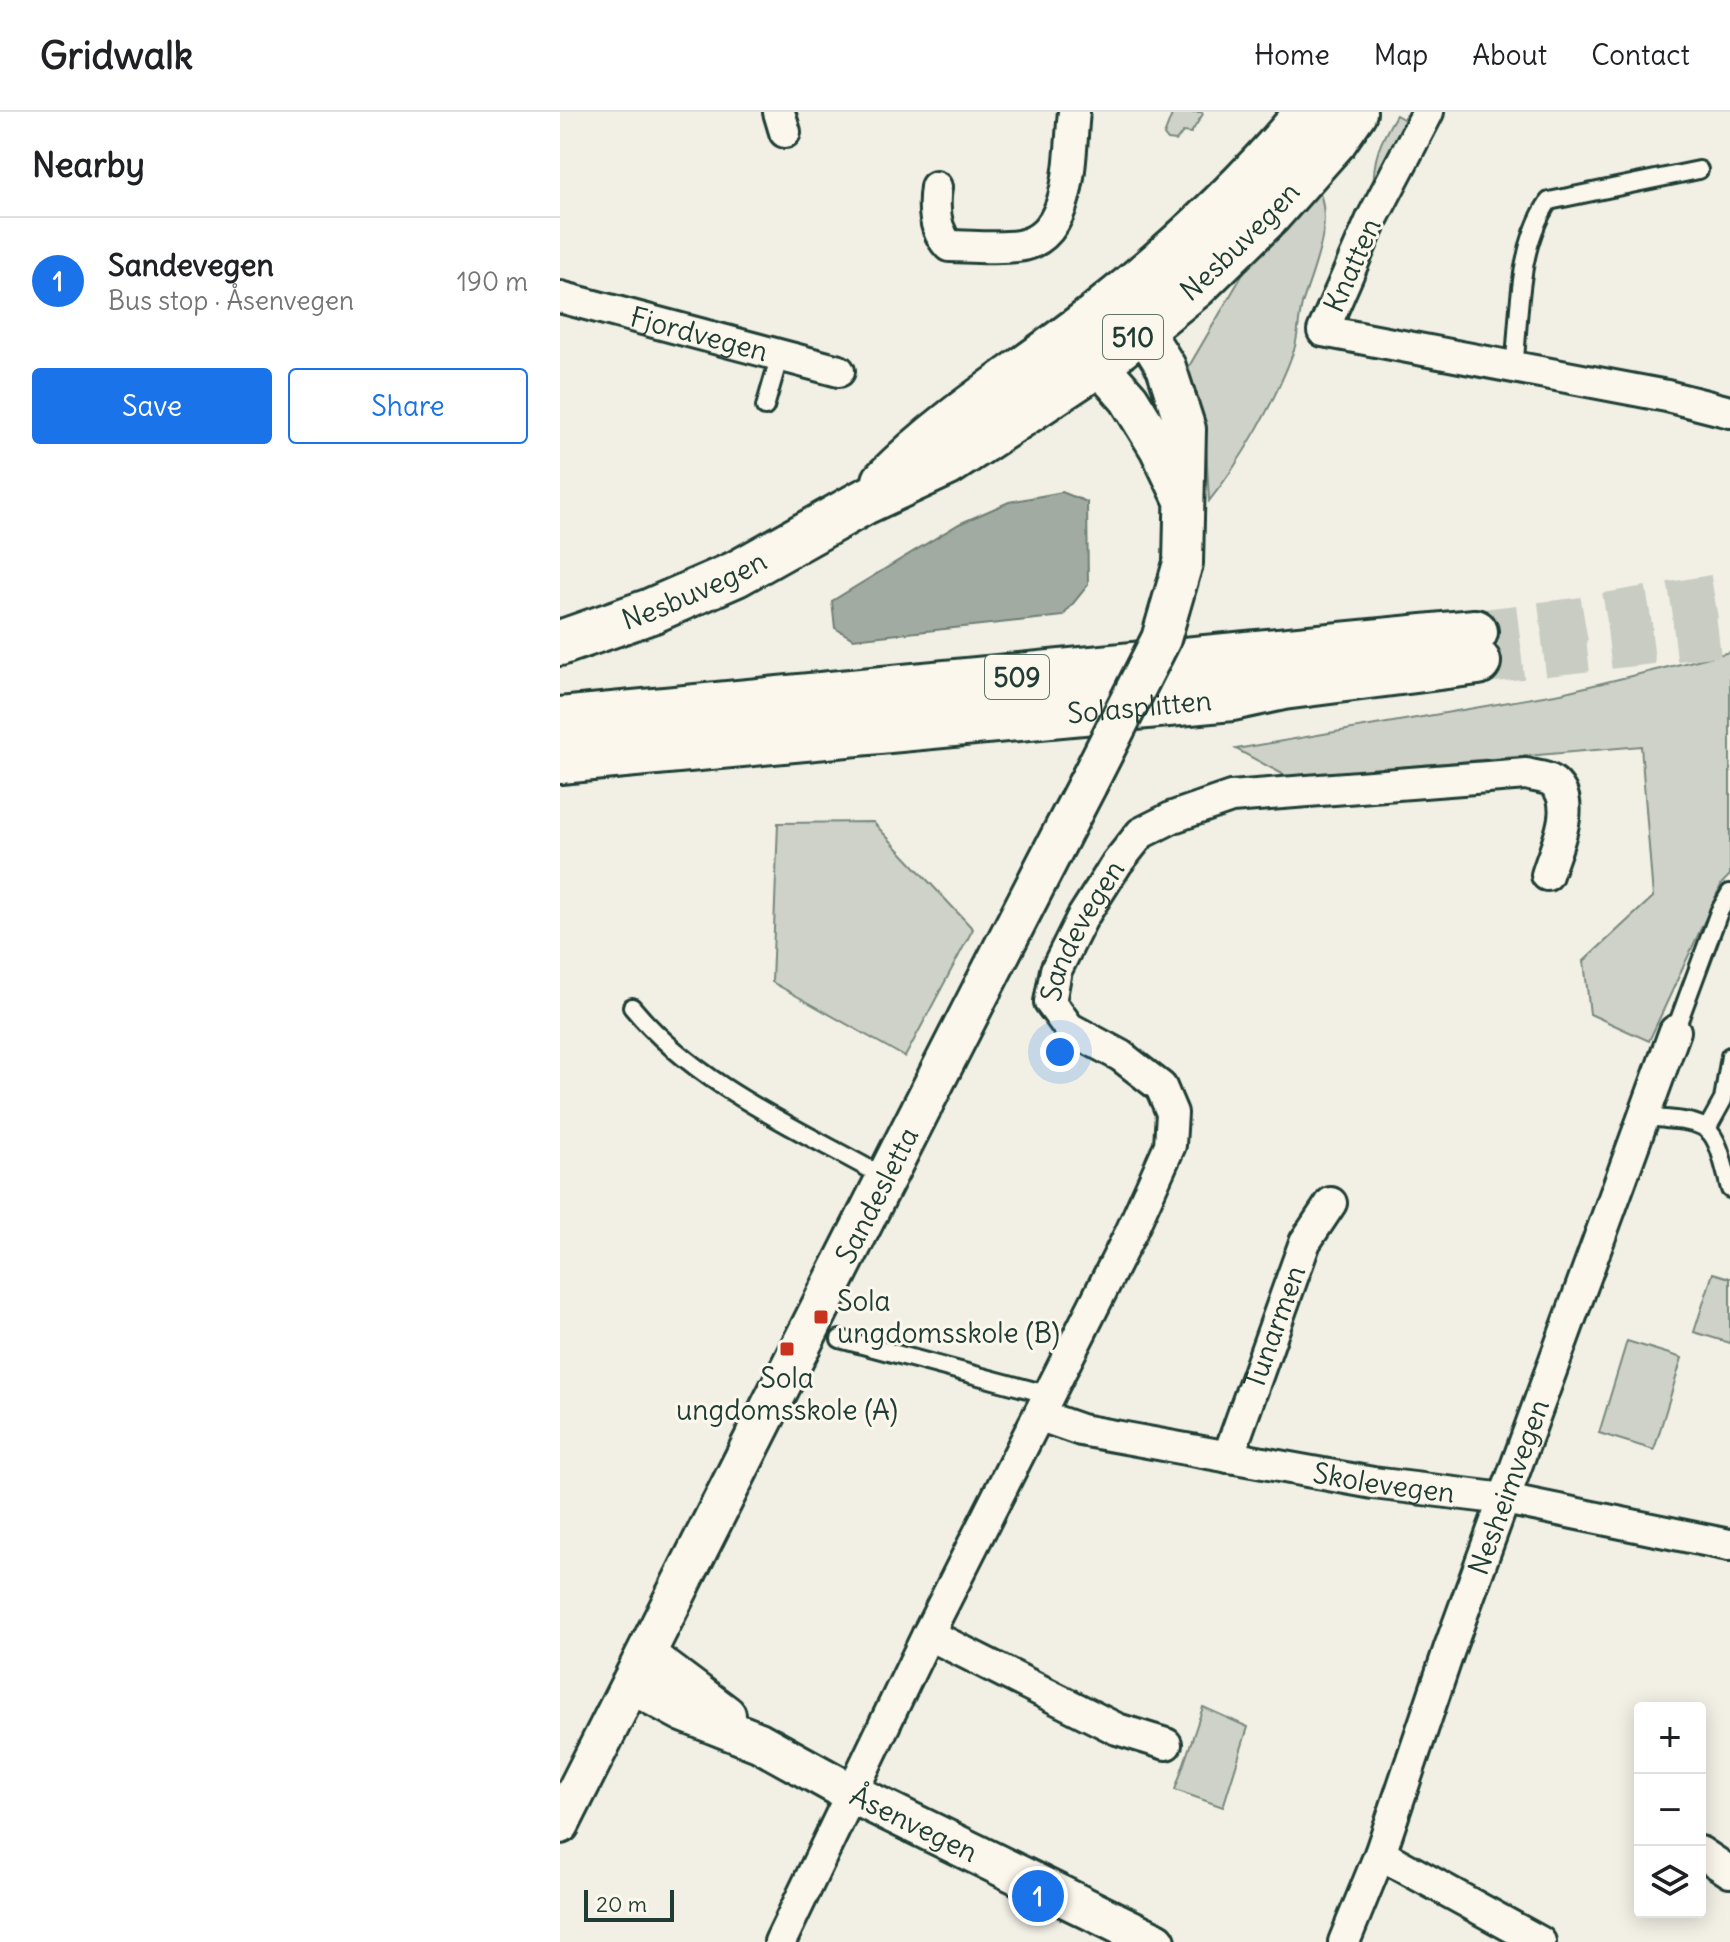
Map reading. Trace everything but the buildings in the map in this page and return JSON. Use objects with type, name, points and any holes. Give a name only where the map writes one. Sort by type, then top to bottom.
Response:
[{"type":"main road","name":"Nesbuvegen","points":[[864,502],[926,440],[1095,317],[1165,260],[1308,112]]},
{"type":"main road","name":"Nesbuvegen","points":[[560,643],[651,611],[736,574],[864,502],[948,463],[1098,364],[1143,330],[1270,213],[1334,141],[1354,112]]},
{"type":"main road","name":"Solasplitten","points":[[560,720],[1476,647],[1232,698],[560,761]]},
{"type":"street","points":[[936,187],[933,205],[940,237],[949,246],[1021,246],[1045,235],[1062,208],[1074,112]]},
{"type":"street","name":"Knatten","points":[[1428,112],[1372,219],[1323,331],[1667,396],[1730,412]]},
{"type":"street","name":"Fjordvegen","points":[[560,297],[839,371]]},
{"type":"street","points":[[1143,330],[1095,317],[1098,364],[1129,399],[1159,448],[1182,496]]},
{"type":"street","name":"Sandesletta","points":[[560,1824],[884,1177],[1161,639],[1183,563],[1182,496],[1186,429],[1166,367],[1143,330]]},
{"type":"street","name":"Sandevegen","points":[[780,1942],[928,1634],[1131,1232],[1170,1145],[1172,1113],[1161,1087],[1121,1056],[1069,1028],[1050,1002],[1056,970],[1082,918],[1141,833],[1173,817],[1231,797],[1526,774],[1550,780],[1559,790],[1567,812],[1547,875]]},
{"type":"street","name":"Nesheimvegen","points":[[1344,1942],[1380,1854],[1675,1031]]},
{"type":"street","name":"Tunarmen","points":[[1228,1457],[1305,1242],[1331,1203]]},
{"type":"street","name":"Skolevegen","points":[[1045,1406],[1081,1430],[1373,1483],[1505,1499],[1730,1545]]},
{"type":"street","points":[[928,1634],[1117,1729],[1166,1744]]},
{"type":"street","name":"Åsenvegen","points":[[639,1669],[759,1742],[851,1793],[1156,1942]]},
{"type":"street","points":[[1380,1854],[1540,1942]]},
{"type":"street","points":[[1706,1856],[1730,1872]]},
{"type":"lane","points":[[1514,369],[1530,239],[1537,218],[1549,201],[1699,170]]},
{"type":"lane","points":[[765,407],[780,355]]},
{"type":"lane","points":[[1675,1031],[1719,912],[1730,893]]},
{"type":"lane","points":[[632,1007],[654,1035],[684,1062],[884,1177]]},
{"type":"lane","points":[[1708,1127],[1723,1100],[1730,1056]]},
{"type":"lane","points":[[1644,1117],[1690,1121],[1708,1127],[1717,1139],[1730,1189]]},
{"type":"lane","name":"Skolevegen","points":[[840,1339],[1045,1406]]},
{"type":"shaded area","points":[[1173,112],[1203,114],[1191,133],[1183,132],[1176,141],[1168,140],[1164,135]]},
{"type":"shaded area","points":[[1409,112],[1420,112],[1374,188],[1374,168],[1382,141],[1396,115],[1403,119]]},
{"type":"shaded area","points":[[1315,182],[1321,196],[1324,226],[1318,257],[1301,307],[1294,350],[1257,429],[1209,501],[1206,445],[1188,368],[1254,255]]},
{"type":"shaded area","points":[[1062,492],[1087,502],[1088,585],[1063,616],[853,639],[835,628],[832,601],[959,524],[1009,502]]},
{"type":"shaded area","points":[[1730,652],[1730,875],[1722,883],[1649,1041],[1590,1014],[1584,961],[1653,897],[1641,746],[1412,766],[1299,783],[1236,749],[1561,693]]},
{"type":"shaded area","points":[[873,822],[973,929],[905,1057],[772,982],[778,823]]},
{"type":"shaded area","points":[[1713,1273],[1730,1278],[1730,1343],[1694,1332]]},
{"type":"shaded area","points":[[1627,1341],[1682,1358],[1654,1450],[1599,1433]]},
{"type":"shaded area","points":[[1203,1707],[1248,1727],[1223,1807],[1175,1790]]},
{"type":"tunnel","points":[[1475,632],[1576,620],[1730,594]]},
{"type":"tunnel","points":[[1478,662],[1730,633]]},
{"type":"place","name":"Sola ungdomsskole (B)","points":[[821,1317]]},
{"type":"place","name":"Sola ungdomsskole (A)","points":[[787,1349]]},
{"type":"place","name":"Sandevegen","points":[[1038,1896]]}]
